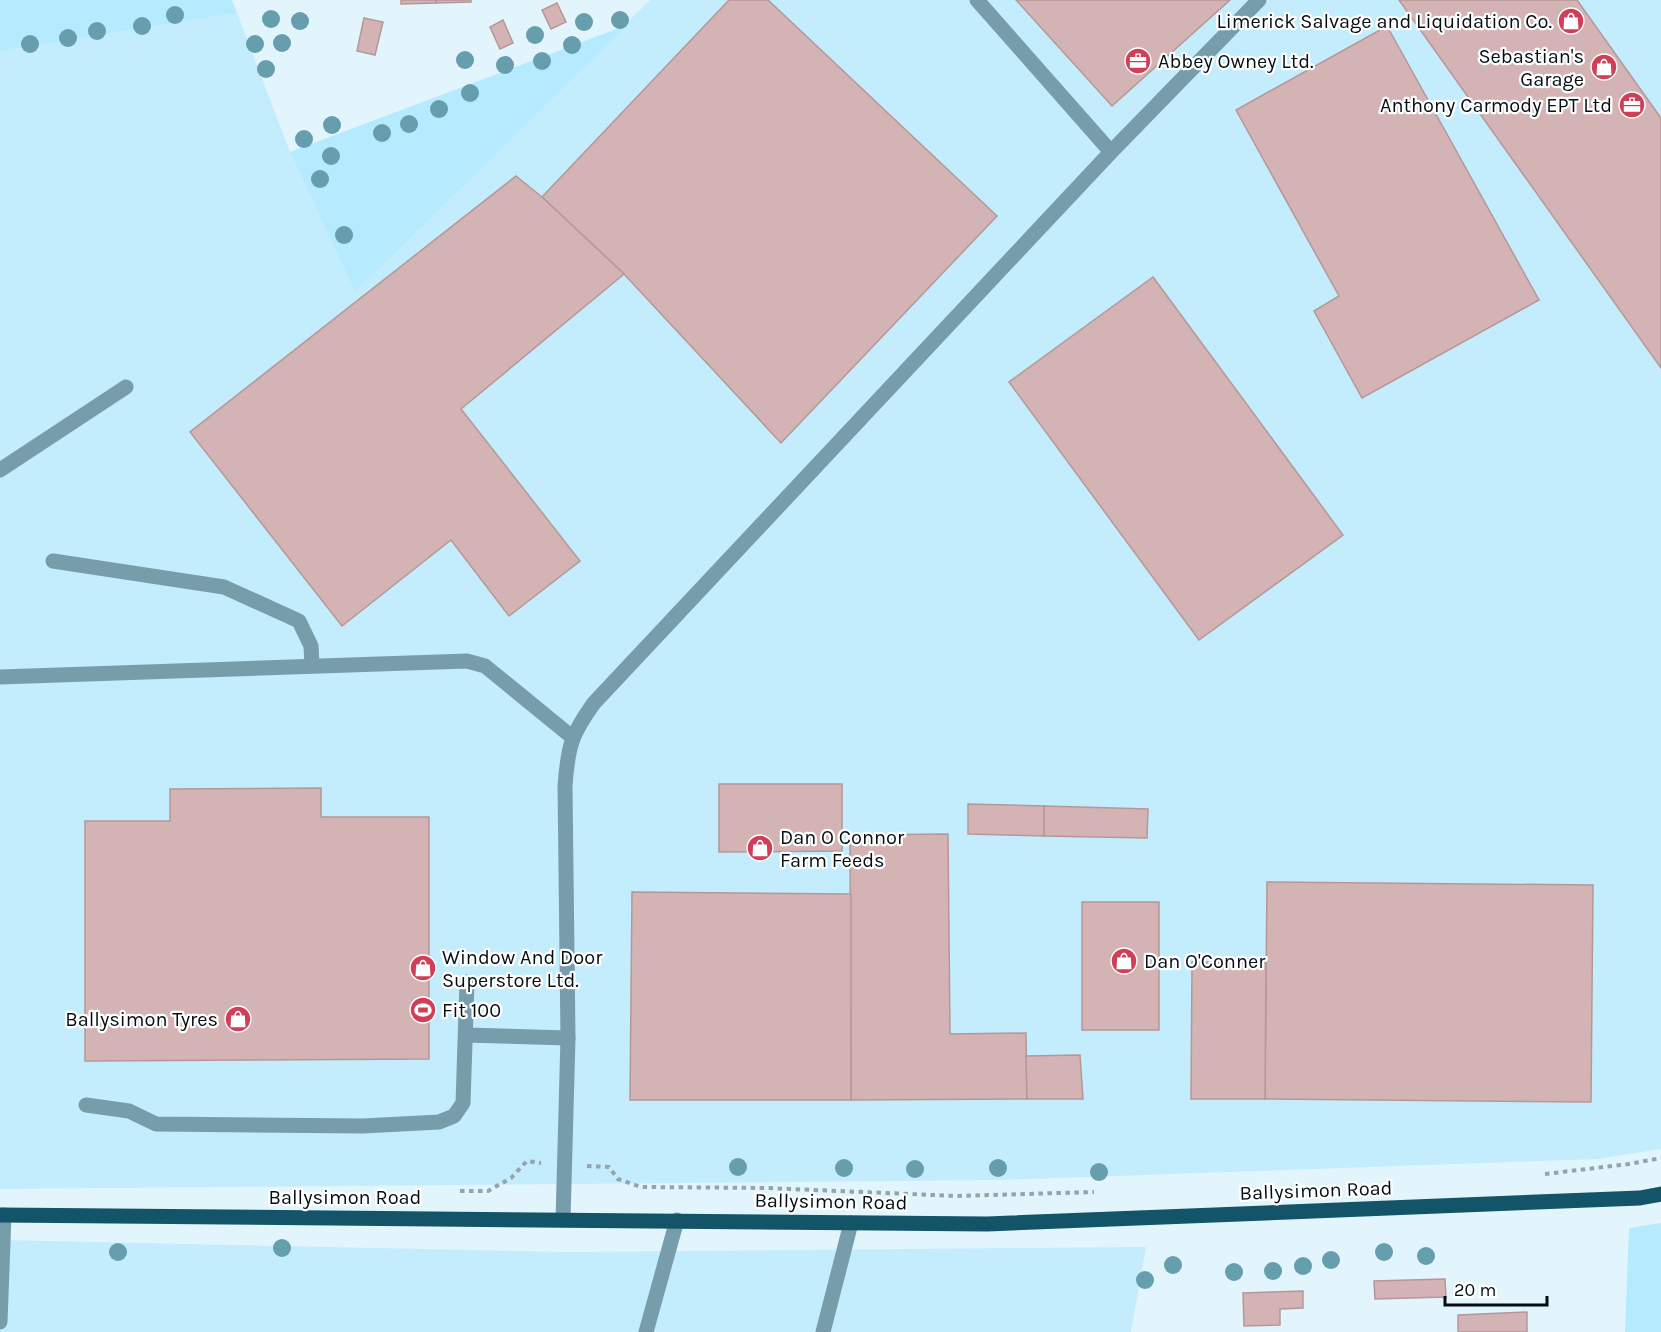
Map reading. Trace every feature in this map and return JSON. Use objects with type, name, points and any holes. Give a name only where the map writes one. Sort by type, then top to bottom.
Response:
[{"type":"main road","name":"Ballysimon Road","points":[[2,1215],[987,1224],[1629,1198],[1661,1194]]},
{"type":"lane","points":[[977,0],[1111,152]]},
{"type":"lane","points":[[563,1220],[568,1038],[566,786],[567,761],[572,737],[594,703],[1111,152],[1259,0]]},
{"type":"lane","points":[[0,470],[126,387]]},
{"type":"lane","points":[[53,561],[224,587],[299,621],[311,646],[312,665]]},
{"type":"lane","points":[[0,677],[467,661],[485,666],[572,737]]},
{"type":"lane","points":[[86,1105],[129,1111],[156,1124],[363,1126],[439,1122],[454,1116],[463,1103],[467,982]]},
{"type":"lane","points":[[466,1035],[568,1038]]},
{"type":"lane","points":[[0,1322],[2,1215]]},
{"type":"lane","points":[[646,1332],[677,1220]]},
{"type":"lane","points":[[823,1332],[850,1223]]},
{"type":"path","points":[[1545,1174],[1661,1158]]},
{"type":"path","points":[[460,1191],[488,1191],[511,1178],[527,1161],[609,1167],[618,1179],[641,1187],[767,1188],[957,1196],[1100,1192]]},
{"type":"shaded area","points":[[0,0],[232,0],[237,13],[0,51]]},
{"type":"shaded area","points":[[650,0],[1661,0],[1661,1149],[1598,1159],[1002,1180],[0,1189],[0,51],[237,13],[290,152],[355,292]]},
{"type":"shaded area","points":[[627,25],[355,292],[290,152]]},
{"type":"shaded area","points":[[1661,1223],[1661,1332],[1625,1332],[1629,1228]]},
{"type":"shaded area","points":[[0,1240],[567,1252],[1146,1247],[1131,1332],[0,1332]]},
{"type":"building","points":[[401,0],[436,0],[436,3],[401,4]]},
{"type":"building","points":[[436,0],[471,0],[471,2],[436,3]]},
{"type":"building","points":[[729,0],[768,0],[997,216],[781,443],[624,274],[542,197]]},
{"type":"building","points":[[1016,0],[1230,0],[1112,106]]},
{"type":"building","points":[[1399,0],[1577,0],[1661,118],[1661,368]]},
{"type":"building","points":[[557,3],[566,22],[551,29],[542,10]]},
{"type":"building","points":[[364,18],[383,22],[375,55],[357,51]]},
{"type":"building","points":[[503,20],[513,43],[500,49],[490,27]]},
{"type":"building","points":[[1387,26],[1539,300],[1362,398],[1314,311],[1339,296],[1236,110]]},
{"type":"building","points":[[516,176],[542,197],[624,274],[461,409],[580,561],[509,616],[451,540],[342,626],[190,432]]},
{"type":"building","points":[[1153,277],[1343,535],[1199,640],[1009,382]]},
{"type":"building","points":[[719,784],[842,784],[842,851],[719,852]]},
{"type":"building","points":[[321,788],[321,817],[429,817],[429,1059],[85,1061],[85,821],[170,821],[170,789]]},
{"type":"building","points":[[968,804],[1044,806],[1044,836],[968,834]]},
{"type":"building","points":[[1044,806],[1148,809],[1147,838],[1044,836]]},
{"type":"building","points":[[948,834],[950,1034],[1026,1033],[1027,1099],[851,1100],[850,835]]},
{"type":"building","points":[[1267,882],[1593,885],[1591,1102],[1265,1099]]},
{"type":"building","points":[[632,892],[851,894],[851,1100],[630,1100]]},
{"type":"building","points":[[1082,902],[1159,902],[1159,1030],[1082,1030]]},
{"type":"building","points":[[1192,962],[1266,963],[1265,1099],[1191,1099]]},
{"type":"building","points":[[1080,1055],[1083,1099],[1027,1099],[1026,1056]]},
{"type":"building","points":[[1445,1279],[1446,1297],[1375,1299],[1374,1281]]},
{"type":"building","points":[[1303,1291],[1303,1308],[1280,1309],[1280,1325],[1244,1326],[1243,1293]]},
{"type":"building","points":[[1527,1312],[1527,1332],[1458,1332],[1458,1315]]},
{"type":"place","name":"Limerick Salvage and Liquidation Co.","points":[[1571,21]]},
{"type":"place","name":"Abbey Owney Ltd.","points":[[1138,61]]},
{"type":"place","name":"Sebastian's Garage","points":[[1604,67]]},
{"type":"place","name":"Anthony Carmody EPT Ltd","points":[[1632,105]]},
{"type":"place","name":"Dan O Connor Farm Feeds","points":[[760,848]]},
{"type":"place","name":"Dan O'Conner","points":[[1124,961]]},
{"type":"place","name":"Window And Door Superstore Ltd.","points":[[423,968]]},
{"type":"place","name":"Fit 100","points":[[423,1010]]},
{"type":"place","name":"Ballysimon Tyres","points":[[238,1019]]}]
